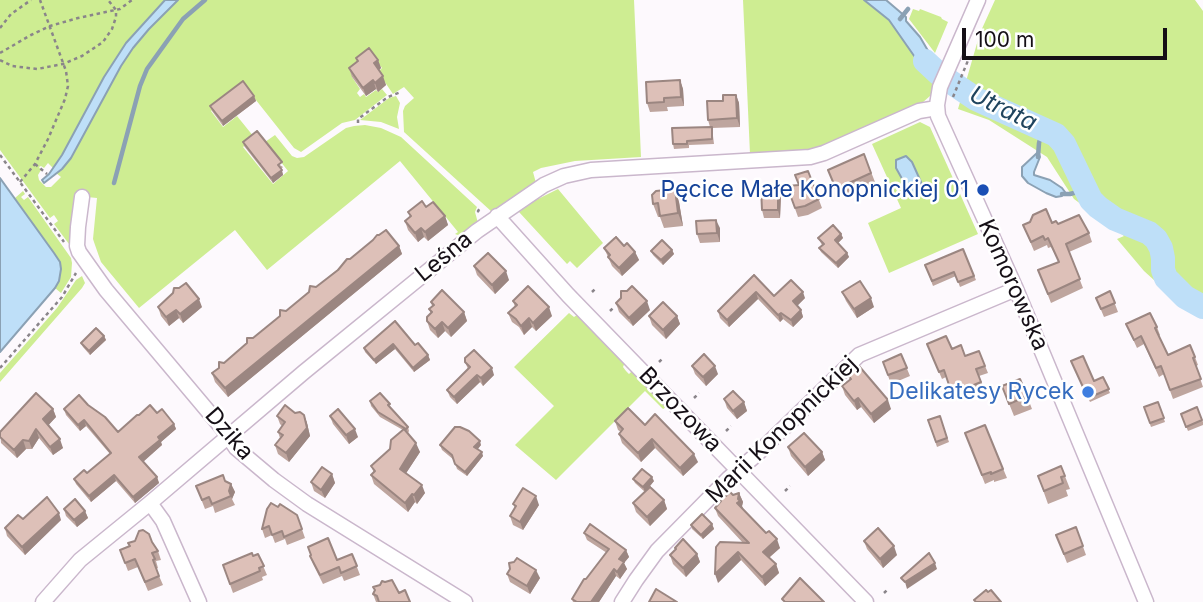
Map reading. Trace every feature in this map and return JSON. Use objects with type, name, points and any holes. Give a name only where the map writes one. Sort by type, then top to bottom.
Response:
[{"type":"street","name":"Komorowska","points":[[978,0],[941,85],[937,108],[941,124],[1016,289],[1146,602]]},
{"type":"street","name":"Leśna","points":[[43,602],[80,560],[433,266],[497,216],[544,185],[578,172],[597,169],[810,157],[919,111],[937,108]]},
{"type":"street","name":"Dzika","points":[[82,197],[77,249],[95,275],[243,454],[289,491],[465,602]]},
{"type":"street","name":"Brzozowa","points":[[497,216],[568,295],[866,602]]},
{"type":"street","name":"Marii Konopnickiej","points":[[622,602],[657,551],[859,355],[1016,289]]},
{"type":"street","points":[[150,503],[163,521],[199,602]]},
{"type":"path","points":[[0,28],[11,14],[31,0]]},
{"type":"path","points":[[20,182],[35,164],[67,92],[68,77],[40,0]]},
{"type":"path","points":[[0,60],[28,69],[44,68],[87,54],[103,42],[112,29],[116,10],[108,0]]},
{"type":"path","points":[[0,53],[50,26],[116,10],[132,0]]},
{"type":"path","points":[[953,97],[962,76]]},
{"type":"path","points":[[358,122],[358,119],[388,97],[401,93]]},
{"type":"path","points":[[0,155],[70,250]]},
{"type":"path","points":[[35,164],[47,174]]},
{"type":"path","points":[[479,212],[481,207]]},
{"type":"path","points":[[0,368],[62,297],[77,271]]},
{"type":"path","points":[[592,292],[596,288]]},
{"type":"path","points":[[610,311],[614,307]]},
{"type":"path","points":[[659,362],[663,358]]},
{"type":"path","points":[[694,398],[699,393]]},
{"type":"path","points":[[726,431],[731,426]]},
{"type":"path","points":[[785,491],[790,486]]},
{"type":"path","points":[[884,593],[888,589]]},
{"type":"green space","points":[[0,0],[165,0],[126,43],[53,168],[48,163],[44,168],[39,167],[39,180],[46,187],[51,187],[61,177],[56,173],[71,158],[133,47],[178,0],[634,0],[641,157],[575,161],[541,168],[533,172],[536,183],[492,212],[404,132],[403,111],[414,98],[404,87],[393,94],[378,72],[382,68],[372,56],[352,77],[360,89],[357,93],[360,97],[364,94],[366,97],[382,89],[387,95],[355,120],[342,123],[301,152],[294,148],[244,85],[211,111],[223,127],[237,116],[254,137],[243,147],[273,184],[288,171],[265,142],[275,135],[292,156],[297,158],[304,157],[346,128],[365,125],[381,128],[401,137],[477,207],[475,212],[478,223],[461,236],[455,234],[458,232],[400,161],[267,270],[235,230],[139,308],[101,262],[93,239],[97,198],[87,197],[72,248],[54,224],[58,221],[54,215],[50,218],[0,150]]},
{"type":"green space","points":[[743,0],[864,0],[889,20],[926,73],[936,79],[934,88],[922,103],[814,150],[750,154]]},
{"type":"green space","points":[[995,0],[1195,0],[1203,11],[1203,319],[1176,300],[1144,271],[1117,239],[1124,236],[1074,199],[1047,157],[989,120],[958,109],[980,33]]},
{"type":"green space","points":[[913,9],[920,9],[948,22],[935,53],[909,19]]},
{"type":"green space","points":[[396,96],[400,103],[397,117],[399,129],[381,122],[360,120],[389,98]]},
{"type":"green space","points":[[920,122],[930,127],[978,234],[889,273],[868,223],[901,208],[872,144]]},
{"type":"green space","points":[[558,189],[603,243],[577,268],[570,261],[567,264],[519,212]]},
{"type":"green space","points":[[23,191],[25,194],[21,197],[24,200],[28,197],[71,258],[71,277],[61,293],[55,288],[59,281],[54,253],[15,198]]},
{"type":"green space","points":[[82,276],[85,283],[82,288],[0,382],[0,373]]},
{"type":"green space","points":[[569,313],[574,317],[580,315],[625,362],[623,367],[626,371],[629,374],[632,371],[668,406],[663,409],[645,391],[556,480],[515,445],[554,406],[514,367]]},
{"type":"water","points":[[165,0],[178,0],[133,48],[71,158],[44,183],[42,180],[62,155],[104,77],[126,43]]},
{"type":"water","points":[[864,0],[886,0],[906,17],[906,21],[920,37],[934,61],[942,67],[936,79],[926,73],[889,20]]},
{"type":"water","points":[[1037,153],[1040,157],[1034,175],[1050,180],[1062,188],[1065,192],[1062,196],[1046,193],[1028,183],[1022,176],[1022,167]]},
{"type":"water","points":[[906,156],[912,162],[921,182],[921,191],[918,194],[910,193],[896,168],[896,160]]},
{"type":"water","points":[[0,178],[54,253],[61,269],[55,288],[0,352]]},
{"type":"building","points":[[369,48],[378,60],[374,63],[383,76],[363,88],[349,68],[358,61],[356,58]]},
{"type":"building","points":[[680,80],[681,97],[647,103],[646,82]]},
{"type":"building","points":[[243,81],[254,96],[222,121],[210,106]]},
{"type":"building","points":[[723,95],[736,95],[737,118],[708,120],[707,101],[723,101]]},
{"type":"building","points":[[712,127],[712,139],[673,144],[672,128]]},
{"type":"building","points":[[257,131],[282,162],[278,165],[282,170],[271,178],[243,142]]},
{"type":"building","points":[[864,154],[871,173],[836,189],[828,170]]},
{"type":"building","points":[[808,171],[819,199],[795,208],[787,186],[799,185],[795,175]]},
{"type":"building","points":[[778,187],[778,210],[762,210],[761,188]]},
{"type":"building","points":[[675,189],[678,213],[660,216],[658,203],[653,204],[652,195],[656,191]]},
{"type":"building","points":[[422,201],[426,207],[433,202],[445,216],[425,232],[421,228],[415,233],[405,221],[411,216],[408,212]]},
{"type":"building","points":[[1046,209],[1052,223],[1056,221],[1058,224],[1079,215],[1089,233],[1066,244],[1080,279],[1048,294],[1038,270],[1059,262],[1048,238],[1045,240],[1043,236],[1031,242],[1023,225],[1030,222],[1033,215]]},
{"type":"building","points":[[716,220],[717,233],[697,234],[696,221]]},
{"type":"building","points":[[833,225],[841,234],[835,240],[847,253],[836,263],[819,248],[824,244],[818,238]]},
{"type":"building","points":[[386,230],[399,246],[225,388],[212,373],[219,368],[219,362],[224,363],[247,343],[247,338],[253,338],[280,316],[280,310],[286,311],[309,292],[310,286],[316,287],[338,270],[347,259]]},
{"type":"building","points":[[616,237],[624,246],[627,243],[635,252],[619,268],[608,257],[610,255],[604,248]]},
{"type":"building","points":[[662,240],[672,250],[661,260],[651,251]]},
{"type":"building","points":[[963,249],[974,276],[958,282],[954,272],[932,281],[925,265]]},
{"type":"building","points":[[488,253],[506,271],[492,285],[474,266]]},
{"type":"building","points":[[754,275],[774,296],[791,280],[803,292],[793,301],[801,310],[791,320],[781,313],[778,315],[756,292],[727,320],[718,311]]},
{"type":"building","points":[[860,281],[871,298],[854,309],[842,292]]},
{"type":"building","points":[[186,283],[199,299],[180,314],[176,310],[166,317],[158,307],[173,293],[174,288]]},
{"type":"building","points":[[528,286],[549,307],[533,323],[529,318],[521,326],[508,313],[517,305],[513,301]]},
{"type":"building","points":[[632,286],[647,301],[629,318],[616,303],[621,298],[621,291],[627,291]]},
{"type":"building","points":[[442,290],[464,312],[448,328],[442,322],[435,329],[427,321],[427,317],[432,312],[429,309],[434,305],[431,302]]},
{"type":"building","points":[[1110,291],[1115,303],[1101,309],[1096,298]]},
{"type":"building","points":[[663,302],[677,316],[663,330],[649,316]]},
{"type":"building","points":[[1150,313],[1168,355],[1190,345],[1201,379],[1170,390],[1161,366],[1156,368],[1141,336],[1134,340],[1126,324]]},
{"type":"building","points":[[395,321],[415,345],[418,343],[428,355],[413,368],[393,344],[374,360],[364,348]]},
{"type":"building","points":[[96,328],[104,336],[89,351],[81,343]]},
{"type":"building","points":[[946,336],[952,349],[961,345],[965,356],[979,351],[985,366],[976,369],[981,382],[952,394],[944,370],[939,372],[927,344]]},
{"type":"building","points":[[474,350],[492,368],[481,378],[477,375],[454,397],[447,390],[470,367],[465,358]]},
{"type":"building","points":[[704,354],[715,366],[703,377],[692,366]]},
{"type":"building","points":[[901,354],[907,368],[888,375],[883,362]]},
{"type":"building","points":[[1083,356],[1094,381],[1103,377],[1109,389],[1088,398],[1071,361]]},
{"type":"building","points":[[859,366],[888,400],[871,414],[858,398],[854,401],[842,386],[851,379],[848,375]]},
{"type":"building","points":[[1020,379],[1027,396],[1009,404],[1002,386]]},
{"type":"building","points":[[733,391],[744,402],[733,411],[724,399]]},
{"type":"building","points":[[36,393],[53,409],[43,419],[60,439],[50,447],[36,429],[29,441],[23,440],[14,450],[0,437],[0,432]]},
{"type":"building","points":[[380,393],[408,427],[406,429],[378,412],[370,401]]},
{"type":"building","points":[[79,395],[118,432],[150,405],[157,413],[162,409],[174,424],[139,457],[157,477],[133,497],[114,475],[89,496],[74,479],[84,470],[87,473],[111,453],[84,420],[78,425],[64,409]]},
{"type":"building","points":[[1158,402],[1164,418],[1150,423],[1144,407]]},
{"type":"building","points":[[285,405],[295,413],[304,415],[307,428],[286,453],[275,445],[283,435],[278,432],[285,422],[277,416]]},
{"type":"building","points":[[1197,407],[1202,420],[1186,427],[1181,414]]},
{"type":"building","points":[[628,408],[645,425],[655,414],[694,454],[680,468],[652,439],[638,453],[619,434],[623,429],[615,421]]},
{"type":"building","points":[[338,409],[355,429],[346,435],[330,416]]},
{"type":"building","points":[[940,416],[947,438],[936,442],[928,420]]},
{"type":"building","points":[[985,425],[1003,469],[982,475],[965,433]]},
{"type":"building","points":[[455,427],[469,431],[480,441],[474,447],[482,452],[465,472],[440,445]]},
{"type":"building","points":[[404,429],[416,443],[400,469],[422,485],[405,503],[371,475],[375,471],[371,466],[390,449],[391,440]]},
{"type":"building","points":[[804,433],[822,452],[805,467],[788,447]]},
{"type":"building","points":[[1061,466],[1065,476],[1061,477],[1063,483],[1044,491],[1038,476]]},
{"type":"building","points":[[322,467],[332,474],[321,490],[311,482]]},
{"type":"building","points":[[642,469],[652,477],[643,487],[633,479]]},
{"type":"building","points":[[223,475],[225,481],[231,484],[231,496],[212,504],[209,497],[202,500],[196,486]]},
{"type":"building","points":[[650,487],[664,500],[647,517],[633,503]]},
{"type":"building","points":[[523,488],[536,496],[520,522],[510,516],[516,506],[513,504]]},
{"type":"building","points":[[730,492],[733,495],[739,493],[740,501],[737,503],[766,533],[769,531],[777,539],[763,552],[776,564],[762,577],[738,552],[715,574],[716,547],[720,542],[749,543],[715,508],[721,501],[721,496]]},
{"type":"building","points":[[47,497],[59,513],[22,547],[5,528],[18,515],[23,519]]},
{"type":"building","points":[[75,499],[85,511],[74,520],[64,509]]},
{"type":"building","points":[[271,503],[278,507],[280,504],[297,515],[302,529],[284,537],[282,531],[272,535],[269,526],[262,529]]},
{"type":"building","points":[[702,514],[712,524],[701,535],[691,525]]},
{"type":"building","points":[[590,524],[626,550],[619,559],[624,562],[617,572],[614,569],[591,602],[577,602],[572,599],[584,579],[609,549],[584,533]]},
{"type":"building","points":[[1076,527],[1083,546],[1064,554],[1056,535]]},
{"type":"building","points":[[878,528],[894,546],[880,559],[864,541]]},
{"type":"building","points":[[143,530],[149,534],[158,551],[152,553],[159,576],[145,582],[135,559],[125,563],[120,550],[130,546],[128,543],[135,541],[139,531]]},
{"type":"building","points":[[328,538],[337,560],[352,554],[357,566],[341,573],[339,567],[320,575],[308,547]]},
{"type":"building","points":[[683,539],[697,554],[683,568],[670,555]]},
{"type":"building","points":[[252,553],[253,556],[258,554],[264,566],[259,568],[260,571],[230,584],[223,565]]},
{"type":"building","points":[[929,553],[935,563],[905,582],[901,578]]},
{"type":"building","points":[[517,558],[536,570],[527,586],[507,574],[509,563]]},
{"type":"building","points":[[800,578],[824,602],[785,602],[782,599]]},
{"type":"building","points":[[392,580],[399,593],[405,590],[410,602],[379,602],[373,594],[373,587],[380,585],[382,581]]},
{"type":"building","points":[[656,589],[677,602],[649,602]]},
{"type":"building","points":[[986,590],[991,590],[1001,602],[974,600]]},
{"type":"waterway","points":[[114,183],[147,69],[183,19],[205,0]]},
{"type":"waterway","points":[[900,19],[908,9]]},
{"type":"waterway","name":"Utrata","points":[[925,61],[976,99],[1056,135],[1064,144],[1091,200],[1115,219],[1149,233],[1156,239],[1161,248],[1166,278],[1185,297],[1203,307]]},
{"type":"waterway","points":[[1038,157],[1043,128]]},
{"type":"waterway","points":[[1062,194],[1085,190]]},
{"type":"place","name":"Pęcice Małe Konopnickiej 01","points":[[983,190]]},
{"type":"place","name":"Delikatesy Rycek","points":[[1088,392]]}]
